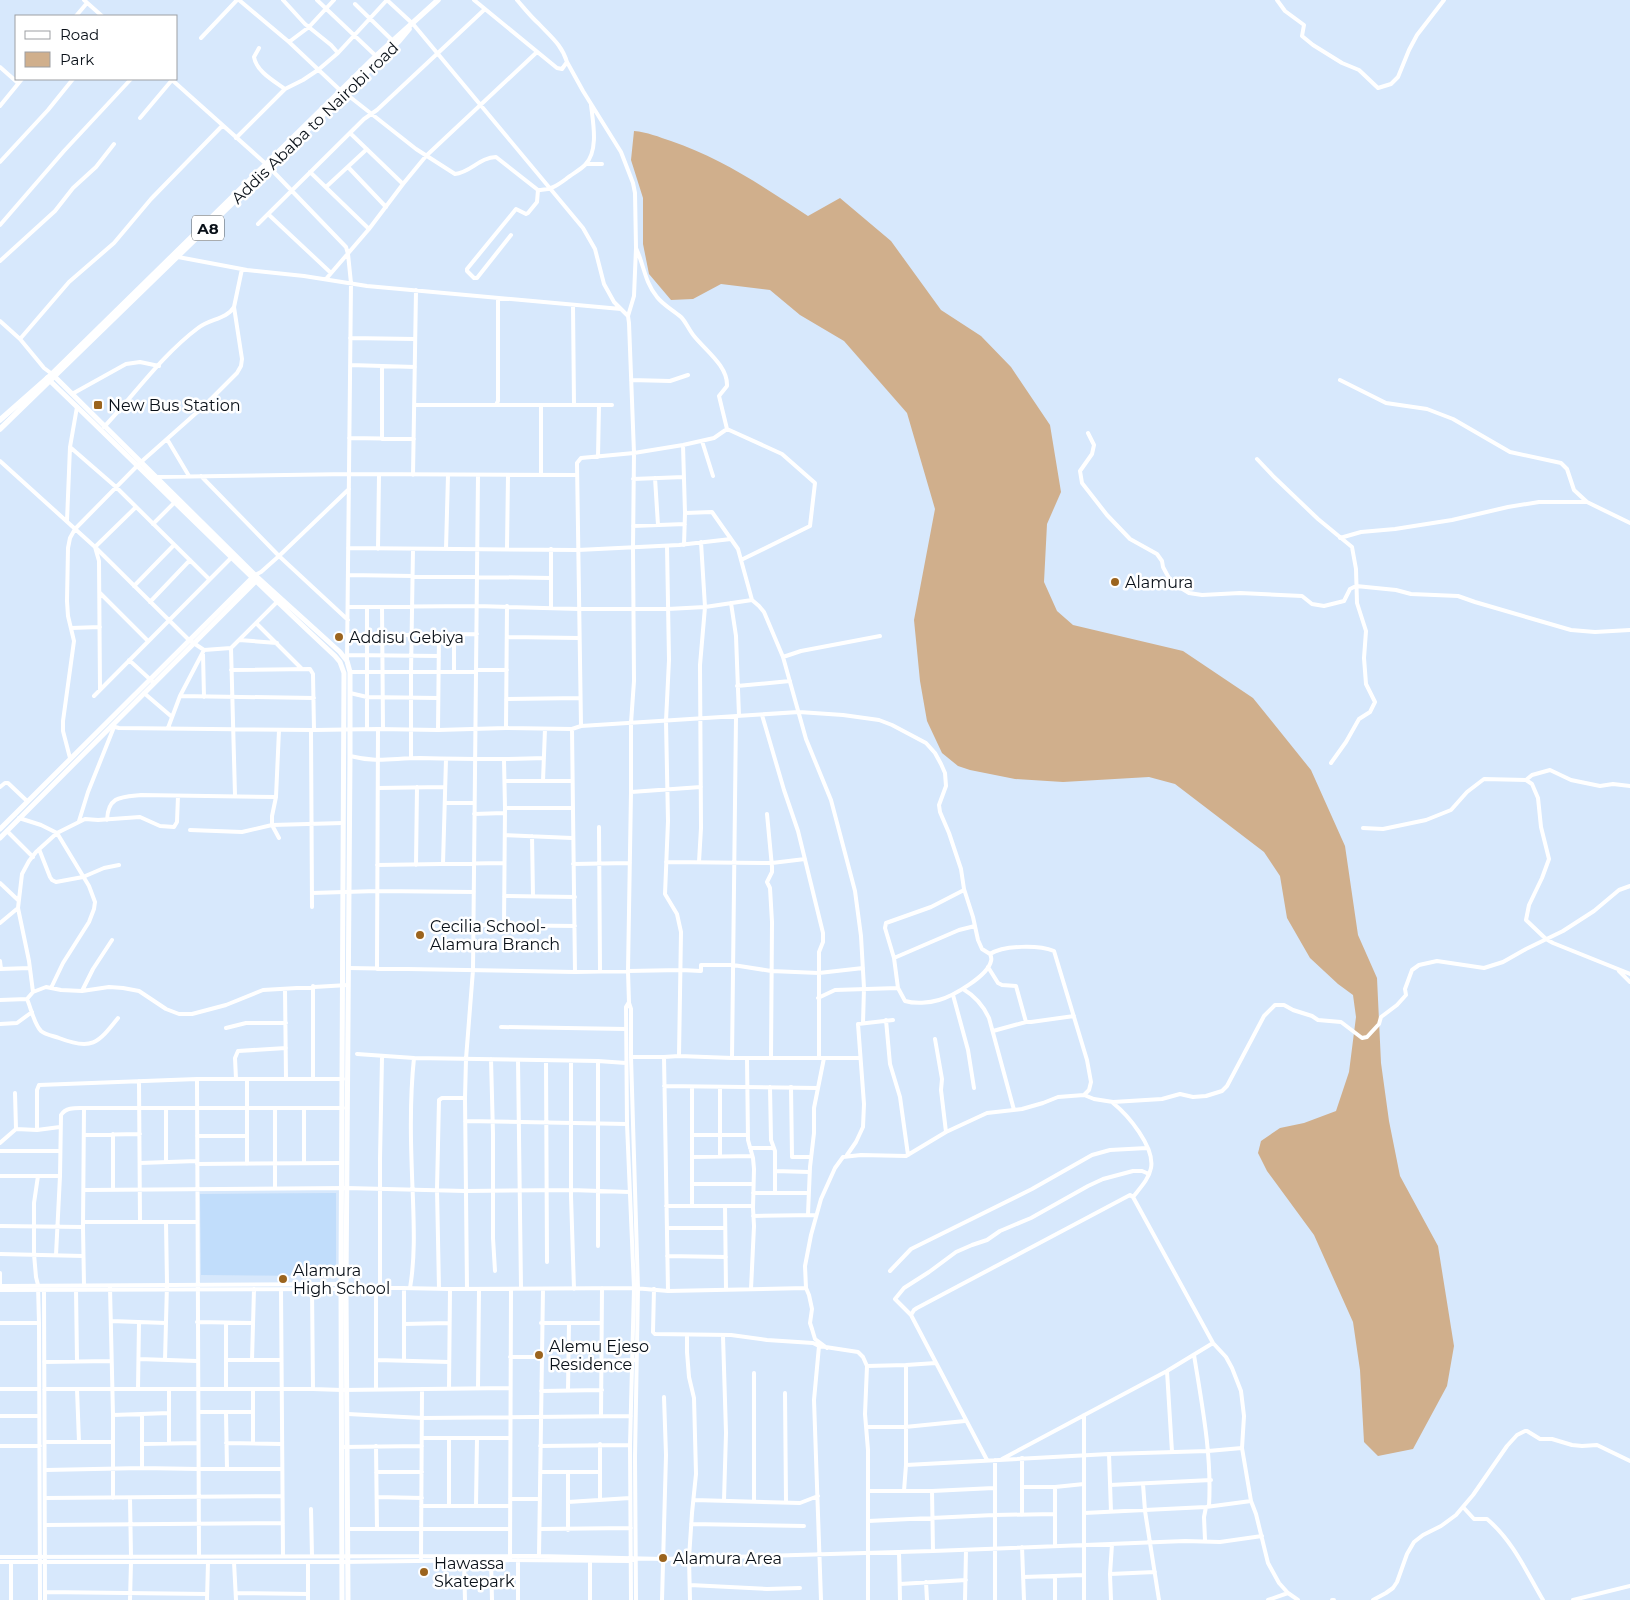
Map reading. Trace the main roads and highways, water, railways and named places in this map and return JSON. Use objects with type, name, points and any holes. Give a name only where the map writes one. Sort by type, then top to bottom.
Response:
[{"type":"highway","name":"Addis Ababa to Nairobi road","points":[[343,92],[376,56],[438,0]]},
{"type":"highway","name":"Addis Ababa to Nairobi road","points":[[0,429],[343,92],[399,42],[413,24]]},
{"type":"highway","name":"Addis Ababa to Nairobi road","points":[[0,420],[51,377],[178,257],[268,166]]},
{"type":"main road","points":[[51,377],[72,394],[102,428]]},
{"type":"main road","points":[[51,377],[77,407],[102,428],[177,500]]},
{"type":"main road","points":[[139,464],[155,477],[277,602],[340,662],[344,673],[343,823],[349,968],[345,985]]},
{"type":"main road","points":[[0,828],[255,579]]},
{"type":"main road","points":[[255,579],[348,658],[350,672],[344,1163],[344,1357],[348,1600]]},
{"type":"main road","points":[[0,838],[112,727],[144,693],[152,681]]},
{"type":"main road","points":[[342,1600],[348,1529],[345,1447],[348,1414],[345,1390]]},
{"type":"place","name":"New Bus Station","points":[[98,405]]},
{"type":"place","name":"Alamura","points":[[1115,582]]},
{"type":"place","name":"Addisu Gebiya","points":[[339,637]]},
{"type":"place","name":"Cecilia School- Alamura Branch","points":[[420,935]]},
{"type":"place","name":"Alamura High School","points":[[283,1279]]},
{"type":"place","name":"Alemu Ejeso Residence","points":[[539,1355]]},
{"type":"place","name":"Alamura Area","points":[[663,1558]]},
{"type":"place","name":"Hawassa Skatepark","points":[[424,1572]]}]
